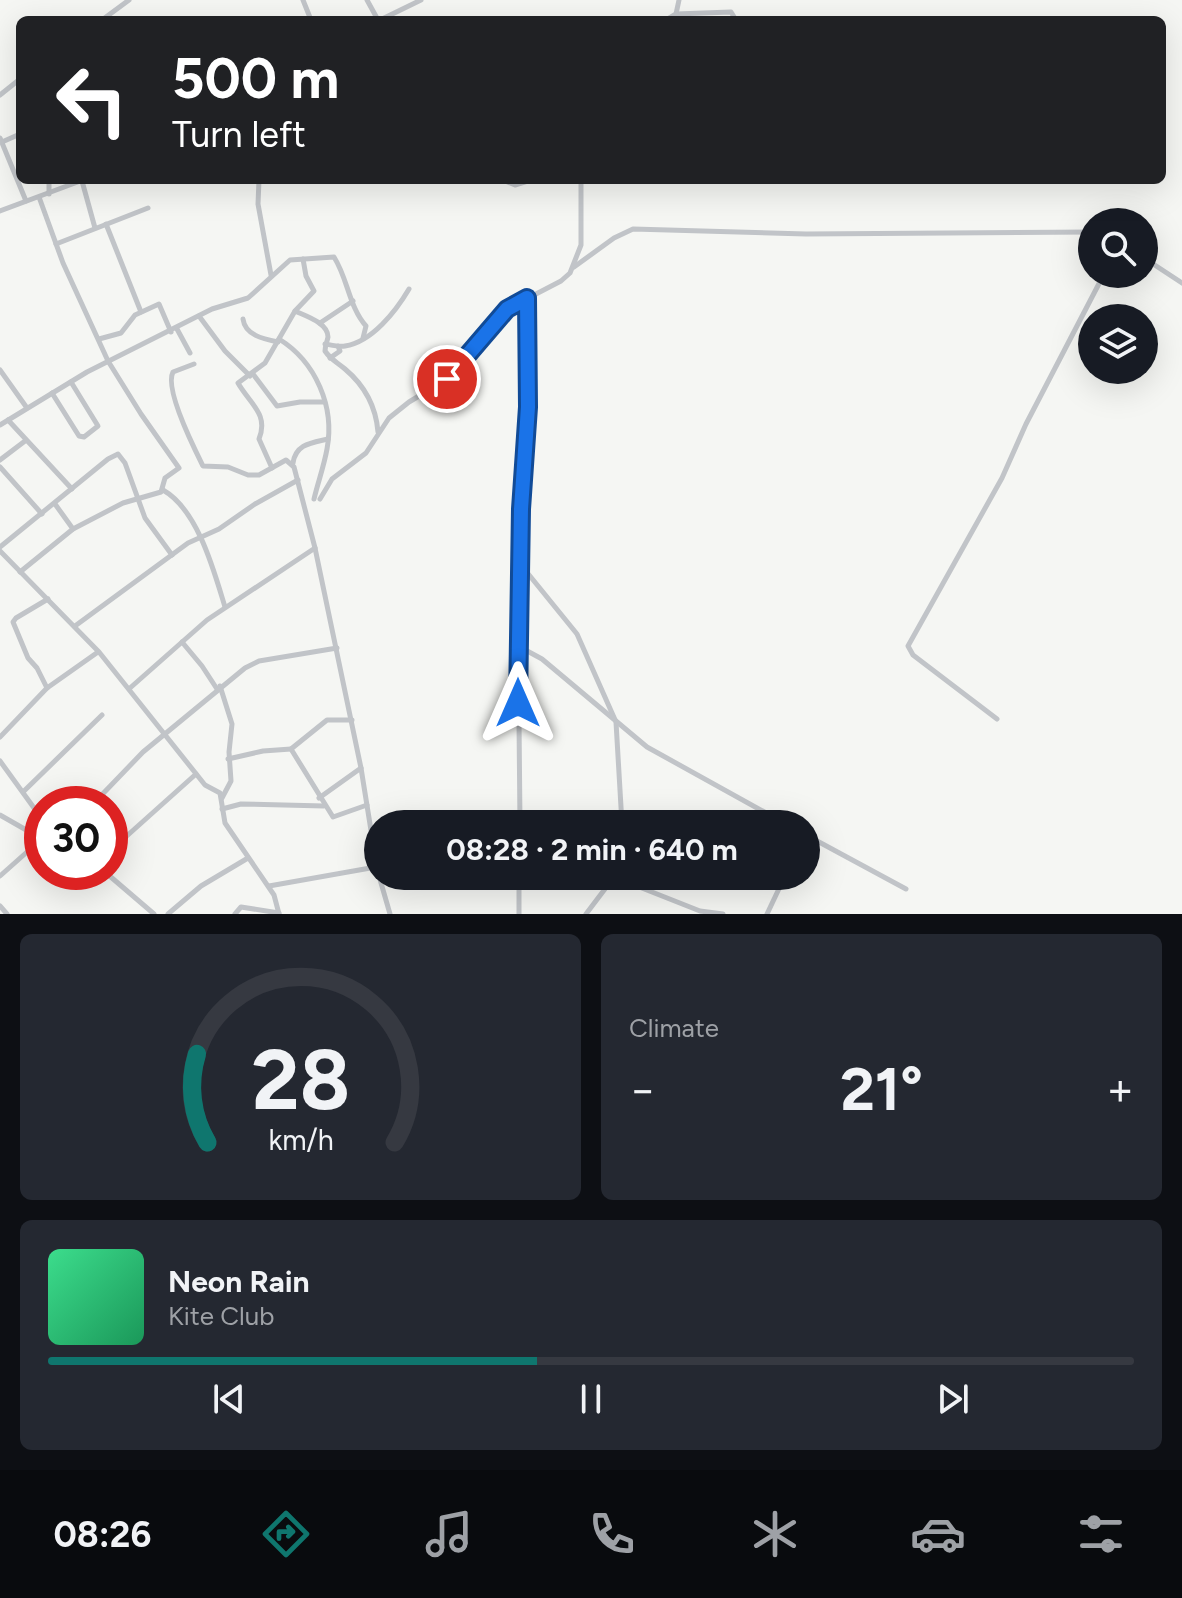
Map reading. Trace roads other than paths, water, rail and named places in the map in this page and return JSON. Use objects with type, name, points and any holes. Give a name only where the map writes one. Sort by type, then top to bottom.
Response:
[{"type":"street","points":[[107,16],[129,0]]},
{"type":"street","points":[[387,16],[421,0]]},
{"type":"street","points":[[676,14],[679,0]]},
{"type":"street","points":[[673,16],[731,12],[734,16]]},
{"type":"street","points":[[0,95],[16,82]]},
{"type":"street","points":[[1,140],[16,177]]},
{"type":"street","points":[[19,184],[26,201]]},
{"type":"street","points":[[49,184],[49,194]]},
{"type":"street","points":[[0,211],[73,184]]},
{"type":"street","points":[[83,184],[95,228]]},
{"type":"street","points":[[259,184],[258,204],[271,275]]},
{"type":"street","points":[[574,267],[581,245],[581,184]]},
{"type":"street","points":[[39,197],[56,244],[108,361],[179,466],[165,478],[163,490]]},
{"type":"street","points":[[56,244],[148,208]]},
{"type":"street","points":[[106,224],[141,312]]},
{"type":"street","points":[[243,319],[247,330],[261,338],[278,341],[294,351],[319,381],[328,439],[317,499],[332,479],[366,453],[389,418],[447,379],[507,309],[561,281],[574,267],[614,238],[633,229],[806,234],[1078,232]]},
{"type":"street","points":[[0,425],[108,361],[223,304],[248,298],[290,260],[333,257],[346,279],[357,315],[366,326],[363,338]]},
{"type":"street","points":[[272,468],[259,439],[264,427],[261,417],[239,381],[252,375],[265,363],[295,311],[315,290],[307,277],[303,259]]},
{"type":"street","points":[[1158,267],[1182,283]]},
{"type":"street","points":[[997,719],[913,655],[908,646],[1002,478],[1026,424],[1097,288]]},
{"type":"street","points":[[325,344],[345,346],[363,338],[382,324],[409,289]]},
{"type":"street","points":[[520,810],[518,646],[528,407],[527,298]]},
{"type":"street","points":[[320,323],[353,301]]},
{"type":"street","points":[[99,339],[121,333],[133,317],[159,304],[190,353]]},
{"type":"street","points":[[295,311],[320,323],[328,336],[325,351],[346,370],[372,403],[378,433]]},
{"type":"street","points":[[199,316],[225,351],[252,375],[279,407],[300,402],[324,402]]},
{"type":"street","points":[[330,358],[340,351],[338,346]]},
{"type":"street","points":[[194,364],[173,372],[170,379],[182,421],[202,464],[209,468],[228,467],[248,475],[259,475],[286,460],[293,463]]},
{"type":"street","points":[[0,372],[27,408]]},
{"type":"street","points":[[52,393],[79,436],[84,437],[98,426],[71,382]]},
{"type":"street","points":[[8,420],[72,489]]},
{"type":"street","points":[[328,439],[301,446],[295,453],[293,463],[337,648],[368,810]]},
{"type":"street","points":[[0,460],[25,441]]},
{"type":"street","points":[[172,555],[152,529],[137,500],[125,463],[118,454],[0,549],[99,652],[207,787],[219,792],[231,835],[269,886],[279,913],[241,907],[235,914]]},
{"type":"street","points":[[0,467],[42,514]]},
{"type":"street","points":[[75,626],[172,555],[298,480]]},
{"type":"street","points":[[20,572],[73,529],[123,503],[163,490]]},
{"type":"street","points":[[163,490],[181,507],[200,537],[225,607]]},
{"type":"street","points":[[55,504],[73,529]]},
{"type":"street","points":[[130,688],[225,607],[315,548]]},
{"type":"street","points":[[520,564],[574,628],[616,722],[621,810]]},
{"type":"street","points":[[47,688],[28,658],[13,622],[48,599]]},
{"type":"street","points":[[182,642],[218,688],[232,724],[228,759],[231,781],[221,799]]},
{"type":"street","points":[[518,646],[542,659],[616,722],[669,761],[760,810]]},
{"type":"street","points":[[111,786],[163,734],[245,668],[259,661],[337,648]]},
{"type":"street","points":[[0,737],[47,688],[99,652]]},
{"type":"street","points":[[0,761],[23,792],[102,715]]},
{"type":"street","points":[[228,759],[273,749],[291,749],[327,720],[352,720]]},
{"type":"street","points":[[291,749],[319,798],[335,818],[355,807],[367,805]]},
{"type":"street","points":[[319,798],[361,768]]},
{"type":"street","points":[[128,835],[196,774]]},
{"type":"street","points":[[222,809],[241,804],[325,806]]},
{"type":"street","points":[[0,815],[24,829]]},
{"type":"street","points":[[820,843],[906,889]]},
{"type":"street","points":[[0,876],[24,855]]},
{"type":"street","points":[[168,914],[201,886],[248,858]]},
{"type":"street","points":[[269,886],[364,874]]},
{"type":"street","points":[[126,890],[154,914]]},
{"type":"street","points":[[383,890],[390,914]]},
{"type":"street","points":[[519,890],[519,914]]},
{"type":"street","points":[[586,914],[604,890]]},
{"type":"street","points":[[647,890],[700,911],[723,914]]},
{"type":"street","points":[[767,914],[778,890]]},
{"type":"street","points":[[0,906],[7,914]]}]
